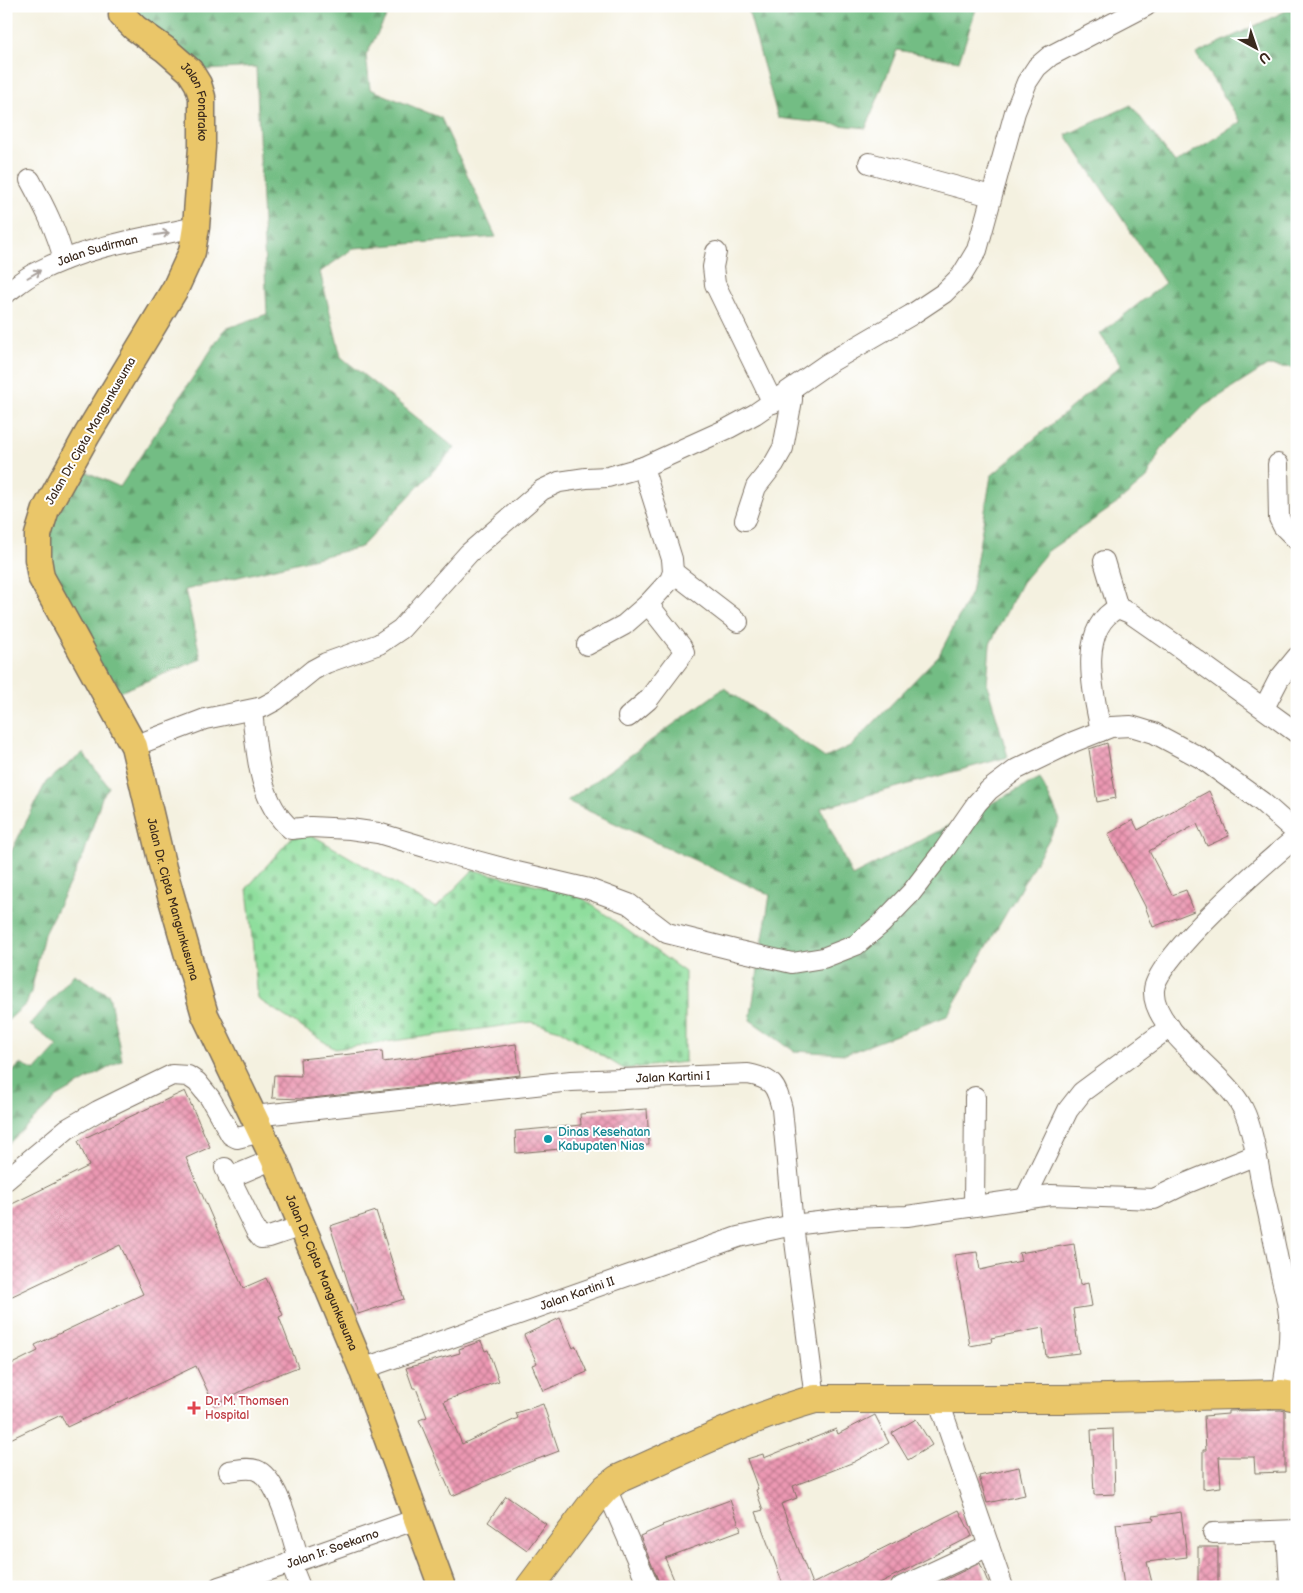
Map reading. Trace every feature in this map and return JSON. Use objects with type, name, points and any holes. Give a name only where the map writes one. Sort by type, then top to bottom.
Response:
[{"type":"highway","points":[[530,1587],[596,1499],[618,1479],[742,1424],[815,1398],[1074,1399],[1289,1396]]},
{"type":"main road","name":"Jalan Fondrako","points":[[123,6],[122,15],[135,28],[166,50],[190,71],[198,84],[202,97],[202,147],[196,227]]},
{"type":"main road","name":"Jalan Dr. Cipta Mangunkusuma","points":[[196,227],[192,252],[175,289],[87,435],[46,509],[38,535],[38,559],[41,577],[134,746],[163,868],[204,1015],[274,1158],[362,1369],[442,1587]]},
{"type":"street","points":[[134,746],[206,719],[263,707],[276,700],[312,670],[379,644],[401,629],[469,553],[542,490],[559,482],[586,478],[608,478],[643,467],[729,428],[773,403],[827,364],[911,315],[944,293],[962,275],[976,250],[1015,112],[1027,82],[1037,67],[1050,56],[1146,6]]},
{"type":"street","points":[[869,163],[992,196]]},
{"type":"street","points":[[30,180],[59,238],[64,260]]},
{"type":"street","name":"Jalan Sudirman","points":[[6,293],[33,274],[64,260],[114,243],[196,227]]},
{"type":"street","points":[[716,252],[713,266],[715,284],[773,403]]},
{"type":"street","points":[[745,520],[756,487],[774,464],[783,448],[792,400],[792,390]]},
{"type":"street","points":[[1278,464],[1279,518],[1283,526],[1297,540]]},
{"type":"street","points":[[587,645],[624,625],[648,604],[670,580],[673,572],[672,559],[643,467]]},
{"type":"street","points":[[1104,561],[1118,608],[1138,619],[1264,708],[1297,734]]},
{"type":"street","points":[[673,572],[738,622]]},
{"type":"street","points":[[628,717],[648,700],[684,652],[648,604]]},
{"type":"street","points":[[1101,731],[1094,694],[1091,654],[1095,634],[1102,622],[1118,608]]},
{"type":"street","points":[[1264,708],[1279,679],[1297,657]]},
{"type":"street","points":[[252,710],[258,764],[266,790],[281,821],[291,829],[311,827],[378,833],[499,867],[589,889],[629,904],[667,932],[792,963],[823,958],[856,945],[881,924],[911,893],[945,850],[977,803],[989,790],[1018,769],[1073,742],[1111,727],[1131,726],[1154,733],[1201,758],[1262,802],[1297,833]]},
{"type":"street","points":[[1289,1396],[1289,1315],[1256,1155],[1244,1110],[1235,1094],[1191,1051],[1160,1015],[1153,992],[1155,982],[1166,964],[1216,910],[1297,837]]},
{"type":"street","points":[[1025,1199],[1074,1101],[1090,1086],[1170,1027]]},
{"type":"street","name":"Jalan Kartini I","points":[[6,1180],[67,1129],[172,1075],[188,1076],[198,1082],[210,1098],[223,1122],[234,1137],[237,1138],[258,1124],[571,1081],[748,1074],[763,1077],[772,1083],[778,1093],[782,1110],[793,1225],[815,1398]]},
{"type":"street","points":[[974,1205],[975,1097]]},
{"type":"street","name":"Jalan Kartini II","points":[[362,1369],[738,1237],[793,1225],[852,1218],[907,1216],[1051,1195],[1154,1199],[1187,1183],[1256,1155]]},
{"type":"street","points":[[274,1158],[227,1173],[261,1238],[302,1226]]},
{"type":"street","points":[[938,1399],[1003,1587]]},
{"type":"street","points":[[229,1471],[249,1468],[257,1470],[269,1479],[277,1492],[300,1587]]},
{"type":"street","points":[[606,1488],[649,1587]]},
{"type":"street","name":"Jalan Ir. Soekarno","points":[[219,1587],[417,1519]]},
{"type":"street","points":[[1213,1533],[1292,1531],[1290,1587]]},
{"type":"street","points":[[901,1587],[989,1546]]},
{"type":"green space","points":[[123,6],[399,6],[390,10],[366,55],[370,89],[441,118],[496,237],[354,248],[320,272],[341,357],[455,448],[361,547],[185,590],[201,659],[107,697],[41,577],[46,509],[71,465],[120,487],[225,329],[267,314],[256,67],[190,71]]},
{"type":"green space","points":[[747,6],[977,6],[959,61],[897,50],[866,128],[778,118]]},
{"type":"green space","points":[[1288,10],[1297,11],[1297,368],[1267,366],[1204,406],[1161,449],[1147,478],[1115,505],[1048,551],[1022,582],[990,644],[987,684],[1008,757],[821,808],[852,876],[1040,778],[1060,820],[947,1016],[846,1054],[794,1051],[750,1020],[770,895],[567,801],[724,688],[825,758],[852,745],[939,655],[971,593],[991,476],[1121,365],[1100,334],[1165,283],[1066,135],[1131,105],[1175,163],[1241,122],[1196,54]]},
{"type":"green space","points":[[83,753],[109,787],[102,797],[84,854],[44,934],[31,992],[26,1004],[6,1022],[6,862],[46,782]]},
{"type":"green space","points":[[312,835],[436,908],[473,870],[577,894],[685,972],[685,1062],[624,1069],[560,1030],[531,1022],[335,1049],[258,999],[247,888],[292,837]]},
{"type":"green space","points":[[74,974],[109,995],[122,1060],[57,1097],[6,1146],[6,1079],[20,1064],[35,1071],[58,1046],[30,1025]]},
{"type":"building","points":[[1107,743],[1116,798],[1097,802],[1089,749]]},
{"type":"building","points":[[1209,791],[1229,836],[1207,846],[1197,824],[1149,851],[1172,895],[1186,890],[1194,911],[1153,927],[1145,906],[1108,834],[1133,820],[1138,830]]},
{"type":"building","points":[[516,1044],[520,1075],[303,1099],[272,1098],[274,1075],[301,1076],[300,1059],[382,1051],[383,1062]]},
{"type":"building","points":[[185,1091],[210,1147],[186,1158],[243,1288],[266,1278],[283,1315],[279,1317],[298,1367],[262,1381],[214,1405],[196,1366],[67,1427],[61,1415],[6,1441],[6,1367],[38,1351],[35,1345],[143,1294],[120,1245],[6,1299],[6,1207],[89,1166],[78,1141]]},
{"type":"building","points":[[647,1109],[649,1145],[583,1149],[582,1147],[516,1153],[515,1131],[581,1125],[580,1114]]},
{"type":"building","points":[[376,1211],[404,1299],[358,1314],[330,1226]]},
{"type":"building","points":[[1074,1244],[1080,1285],[1088,1283],[1092,1306],[1073,1309],[1079,1353],[1046,1357],[1043,1328],[991,1338],[992,1342],[970,1346],[955,1255],[977,1252],[980,1270],[1021,1261],[1019,1253]]},
{"type":"building","points":[[560,1318],[573,1348],[576,1346],[587,1372],[543,1391],[532,1365],[537,1363],[524,1335]]},
{"type":"building","points":[[481,1341],[485,1351],[488,1350],[499,1381],[444,1401],[462,1444],[518,1418],[516,1413],[543,1404],[559,1451],[452,1496],[419,1420],[427,1417],[406,1368],[460,1353],[459,1349]]},
{"type":"building","points":[[1228,1411],[1285,1411],[1285,1472],[1255,1473],[1254,1457],[1219,1457],[1221,1487],[1203,1489],[1203,1450],[1206,1450],[1204,1416],[1228,1414]]},
{"type":"building","points":[[875,1415],[889,1443],[854,1462],[793,1486],[797,1498],[781,1504],[812,1584],[959,1510],[972,1536],[872,1587],[784,1587],[756,1512],[763,1510],[756,1490],[758,1489],[747,1459],[763,1454],[764,1458],[836,1429],[838,1434]]},
{"type":"building","points":[[916,1419],[932,1445],[908,1460],[892,1433]]},
{"type":"building","points":[[1113,1429],[1115,1494],[1094,1495],[1091,1430]]},
{"type":"building","points":[[1019,1467],[1025,1495],[987,1503],[979,1476]]},
{"type":"building","points":[[506,1496],[546,1524],[527,1550],[488,1522]]},
{"type":"building","points":[[730,1500],[741,1530],[665,1558],[677,1587],[661,1587],[640,1536],[662,1525]]},
{"type":"building","points":[[1181,1512],[1187,1557],[1147,1562],[1153,1587],[1124,1587],[1116,1524],[1154,1520],[1153,1516]]},
{"type":"building","points":[[1198,1547],[1218,1547],[1218,1587],[1198,1587]]},
{"type":"building","points":[[980,1563],[990,1587],[930,1587]]},
{"type":"place","name":"Dinas Kesehatan Kabupaten Nias","points":[[548,1139]]},
{"type":"place","name":"Dr. M. Thomsen Hospital","points":[[194,1408]]}]
